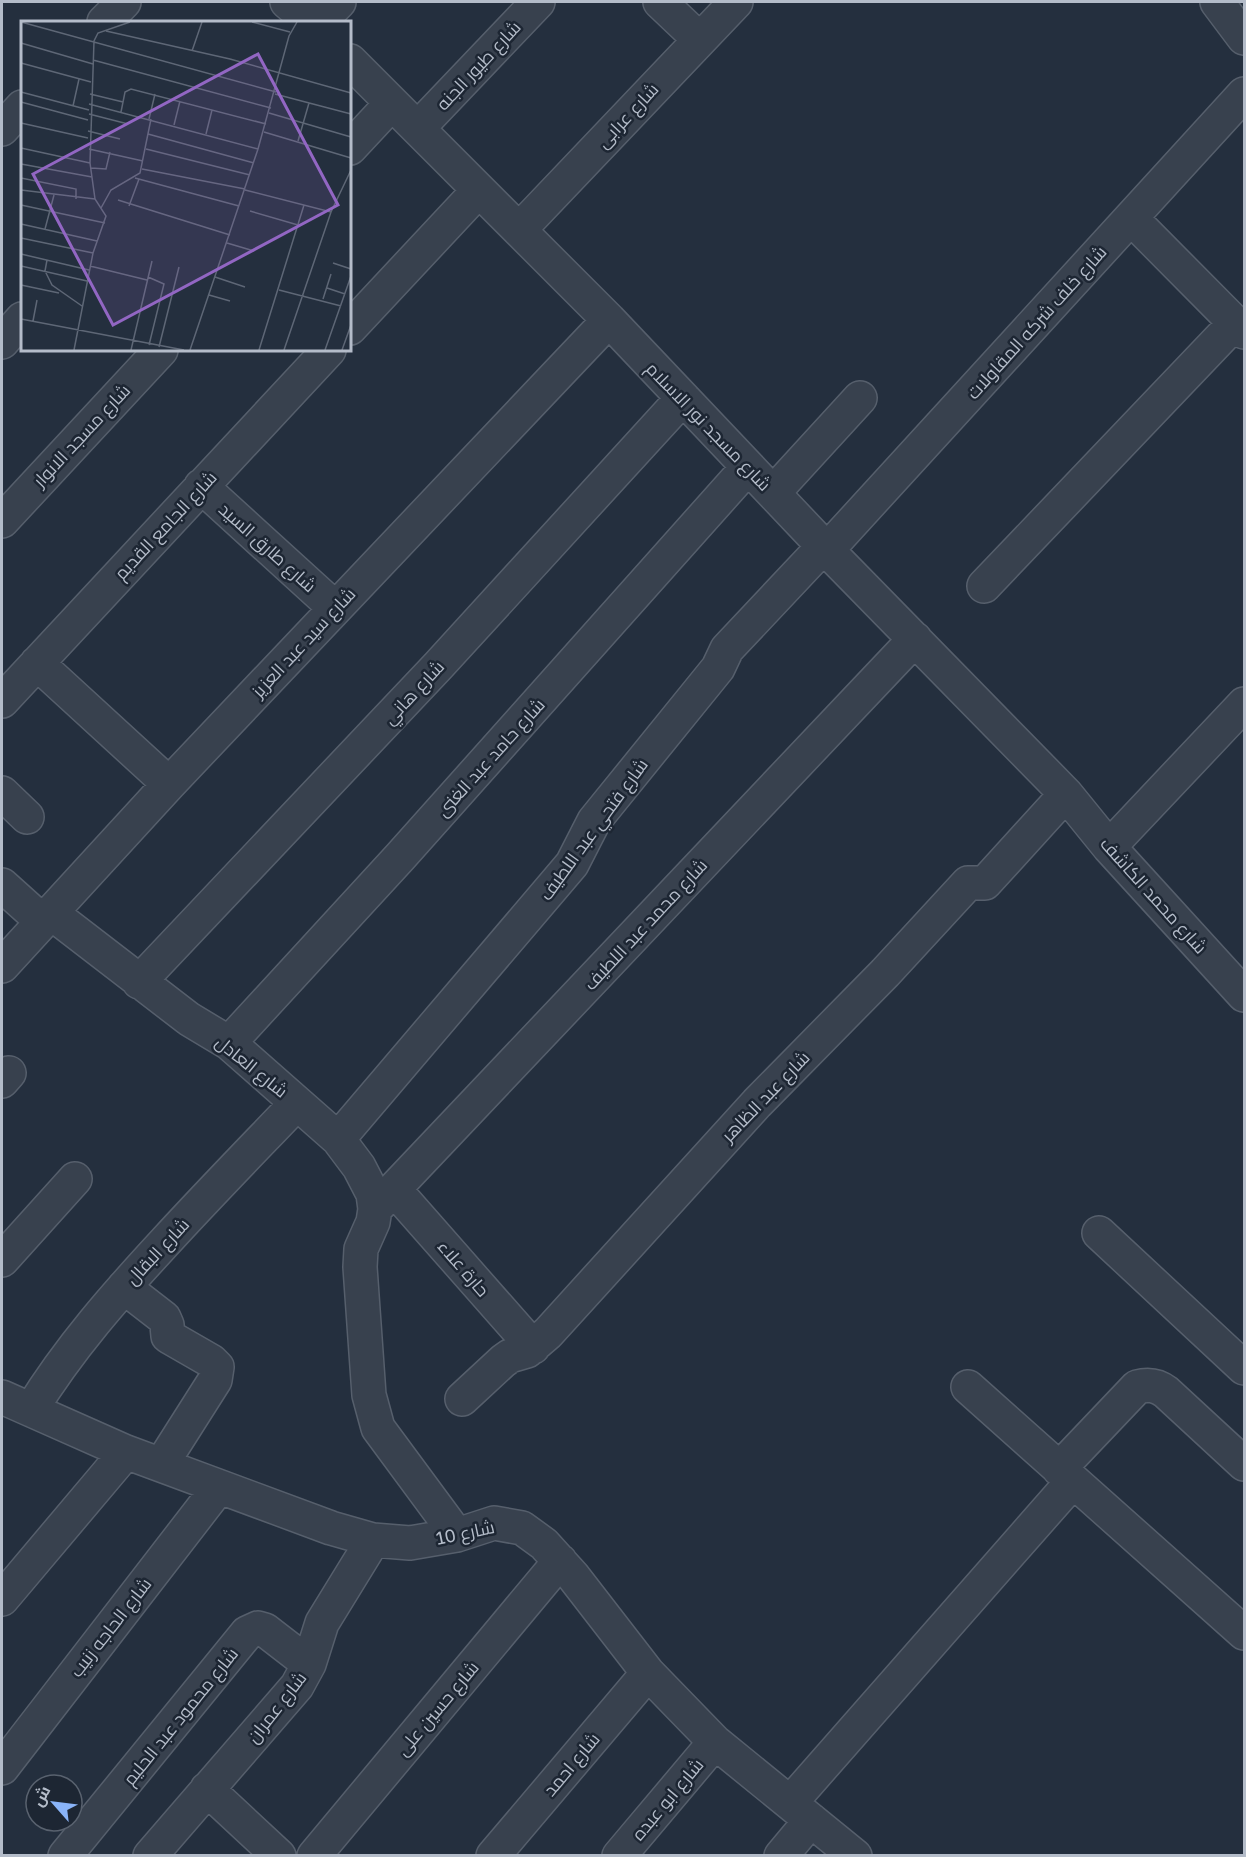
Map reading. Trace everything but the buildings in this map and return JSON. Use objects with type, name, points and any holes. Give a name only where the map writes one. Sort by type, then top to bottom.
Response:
[{"type":"street","points":[[105,21],[124,2]]},
{"type":"street","points":[[304,17],[339,2]]},
{"type":"street","name":"شارع طيور الجنه","points":[[418,129],[538,2]]},
{"type":"street","points":[[660,2],[699,39]]},
{"type":"street","name":"شارع عرابى","points":[[519,230],[736,2]]},
{"type":"street","points":[[1217,2],[1245,38]]},
{"type":"street","name":"شارع مسجد نور الاسلام","points":[[351,62],[609,320],[826,548],[1066,794]]},
{"type":"street","name":"شارع خلف شركه المقاولات","points":[[826,548],[1245,94]]},
{"type":"street","points":[[351,147],[392,103]]},
{"type":"street","points":[[2,129],[21,108]]},
{"type":"street","points":[[351,327],[479,190]]},
{"type":"street","points":[[984,586],[1240,328],[1131,218]]},
{"type":"street","points":[[2,342],[21,320]]},
{"type":"street","name":"شارع سيد عبد العزيز","points":[[2,966],[169,784],[609,320]]},
{"type":"street","name":"شارع مسجد الانوار","points":[[2,521],[160,351]]},
{"type":"street","name":"شارع الجامع القديم","points":[[2,701],[328,351]]},
{"type":"street","name":"شارع هاني","points":[[139,982],[438,666],[683,398]]},
{"type":"street","points":[[773,493],[860,398]]},
{"type":"street","name":"شارع حامد عبد الغنى","points":[[229,1043],[400,857],[748,467]]},
{"type":"street","name":"شارع طارق السيد","points":[[201,486],[335,608]]},
{"type":"street","name":"شارع فتحي عبد اللطيف","points":[[338,1139],[572,864],[594,821],[718,668],[727,649],[826,548]]},
{"type":"street","name":"شارع محمد عبد اللطيف","points":[[379,1210],[915,639]]},
{"type":"street","points":[[38,663],[169,784]]},
{"type":"street","points":[[1109,847],[1245,704]]},
{"type":"street","points":[[2,793],[27,817]]},
{"type":"street","name":"شارع محمد الكاشف","points":[[1066,794],[1109,847],[1245,995]]},
{"type":"street","name":"شارع عبد الظاهر","points":[[462,1400],[503,1361],[533,1347],[757,1103],[885,973],[968,883],[985,883],[1066,794]]},
{"type":"street","name":"شارع العادل","points":[[2,885],[189,1019],[229,1043],[338,1139],[359,1167],[379,1210]]},
{"type":"street","name":"شارع البقال","points":[[31,1410],[71,1350],[124,1287],[219,1183],[297,1103]]},
{"type":"street","points":[[2,1260],[75,1179]]},
{"type":"street","points":[[379,1210],[361,1249],[360,1266],[372,1413],[378,1428],[457,1535]]},
{"type":"street","name":"حارة علاء","points":[[379,1210],[533,1347]]},
{"type":"street","points":[[1099,1233],[1245,1368]]},
{"type":"street","points":[[124,1287],[164,1318],[168,1336],[211,1361],[217,1367],[215,1380],[160,1465]]},
{"type":"street","points":[[781,1856],[801,1811],[1137,1387],[1145,1385],[1160,1388],[1166,1392],[1245,1464]]},
{"type":"street","points":[[968,1387],[1245,1633]]},
{"type":"street","name":"شارع 10","points":[[2,1397],[126,1452],[331,1528],[373,1540],[410,1543],[457,1535],[494,1523],[522,1528],[544,1544],[560,1561],[648,1673],[715,1742],[855,1856]]},
{"type":"street","points":[[2,1599],[126,1452]]},
{"type":"street","name":"شارع الحاجه زنيب","points":[[2,1767],[219,1486]]},
{"type":"street","name":"شارع عمران","points":[[150,1856],[297,1686],[309,1664],[322,1623],[373,1540]]},
{"type":"street","name":"شارع حسين على","points":[[315,1856],[560,1561]]},
{"type":"street","name":"شارع محمود عبد الحليم","points":[[64,1856],[248,1633],[258,1628],[265,1630],[309,1664]]},
{"type":"street","name":"شارع احمد","points":[[493,1856],[648,1673]]},
{"type":"street","name":"شارع ابو عبده","points":[[619,1856],[715,1742]]},
{"type":"street","points":[[207,1789],[279,1856]]}]
